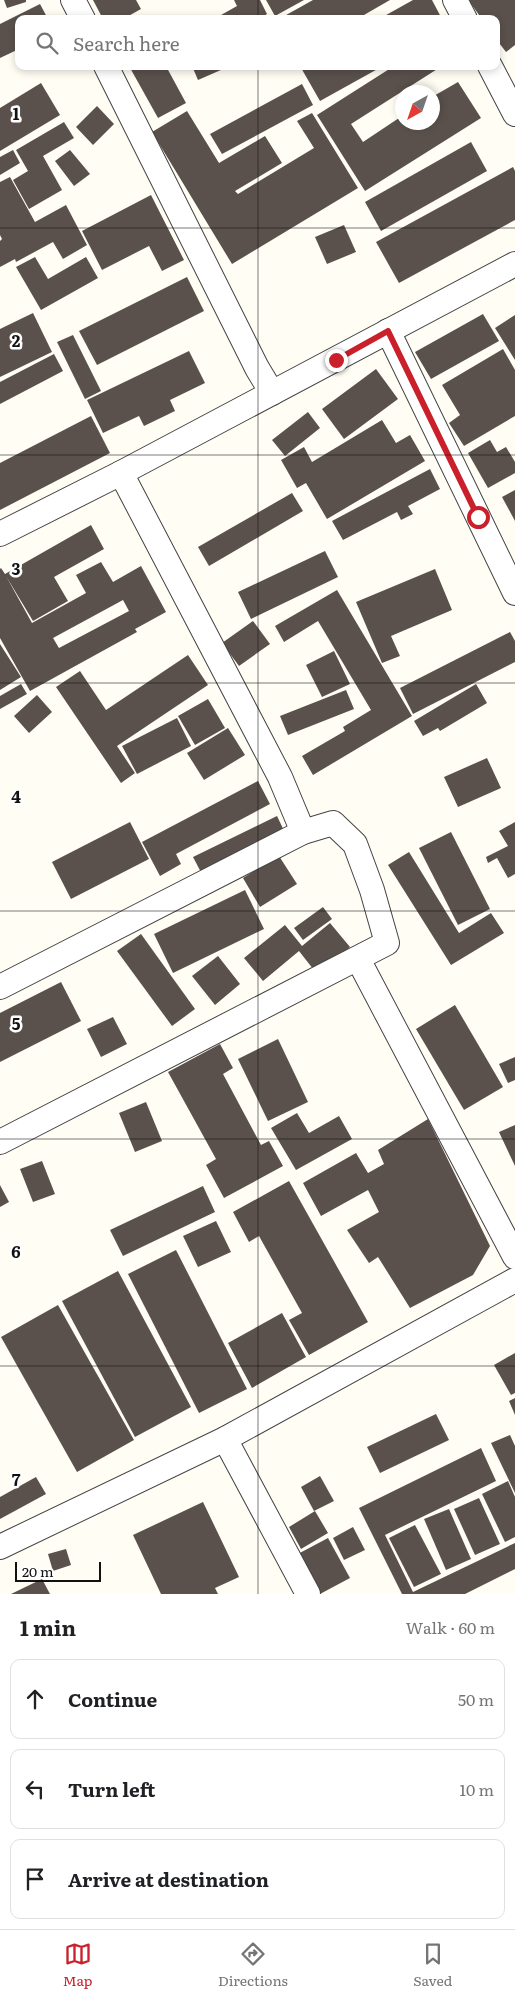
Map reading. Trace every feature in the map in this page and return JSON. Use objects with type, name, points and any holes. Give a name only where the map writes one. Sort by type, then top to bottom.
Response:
[{"type":"street","points":[[73,0],[81,15]]},
{"type":"street","points":[[455,0],[463,15]]},
{"type":"street","points":[[108,70],[257,368],[272,393]]},
{"type":"street","points":[[492,70],[515,114]]},
{"type":"street","points":[[0,534],[122,473],[515,264]]},
{"type":"street","points":[[388,331],[515,593]]},
{"type":"street","points":[[122,473],[280,777],[303,832]]},
{"type":"street","points":[[0,987],[303,832],[333,823],[355,844],[372,890],[387,943],[0,1142]]},
{"type":"street","points":[[358,959],[515,1257]]},
{"type":"street","points":[[0,1547],[225,1439],[513,1286]]},
{"type":"street","points":[[225,1439],[308,1594]]},
{"type":"building","points":[[4,0],[26,0],[26,2],[7,8]]},
{"type":"building","points":[[93,0],[136,0],[141,9],[130,15],[101,15]]},
{"type":"building","points":[[234,0],[260,0],[267,14],[221,15],[237,6]]},
{"type":"building","points":[[266,0],[304,0],[277,15],[274,15]]},
{"type":"building","points":[[313,0],[390,0],[364,15],[286,15]]},
{"type":"building","points":[[413,0],[432,0],[440,15],[386,15]]},
{"type":"building","points":[[515,0],[515,45],[506,52],[500,44],[500,15],[479,15],[469,1]]},
{"type":"building","points":[[40,4],[46,15],[18,15]]},
{"type":"building","points":[[15,16],[15,51],[0,58],[0,24]]},
{"type":"building","points":[[131,70],[168,70],[186,103],[158,118]]},
{"type":"building","points":[[194,70],[221,70],[198,80]]},
{"type":"building","points":[[302,70],[376,70],[320,101]]},
{"type":"building","points":[[388,70],[436,70],[412,85],[395,85],[395,96],[351,124],[363,142],[395,121],[395,130],[440,130],[440,92],[458,82],[481,118],[365,191],[317,115]]},
{"type":"building","points":[[41,83],[60,115],[0,151],[0,108]]},
{"type":"building","points":[[302,84],[313,105],[222,154],[210,134]]},
{"type":"building","points":[[97,106],[114,124],[93,145],[76,127]]},
{"type":"building","points":[[187,111],[219,163],[265,136],[282,163],[235,191],[238,194],[314,148],[297,121],[312,113],[358,188],[232,264],[152,132]]},
{"type":"building","points":[[64,122],[74,138],[43,156],[62,190],[29,209],[13,180],[28,171],[16,150]]},
{"type":"building","points":[[471,142],[487,171],[381,231],[365,202]]},
{"type":"building","points":[[13,150],[20,163],[0,175],[0,157]]},
{"type":"building","points":[[70,150],[90,174],[74,186],[55,161]]},
{"type":"building","points":[[513,167],[515,171],[515,220],[399,283],[376,242]]},
{"type":"building","points":[[10,177],[35,222],[66,205],[87,245],[63,259],[53,242],[16,262],[15,259],[0,267],[0,241],[2,239],[0,235],[0,182]]},
{"type":"building","points":[[151,195],[184,260],[162,271],[149,246],[102,270],[82,231]]},
{"type":"building","points":[[344,225],[356,252],[327,264],[315,237]]},
{"type":"building","points":[[35,257],[48,279],[86,257],[98,278],[41,310],[16,267]]},
{"type":"building","points":[[187,277],[204,311],[97,365],[79,331]]},
{"type":"building","points":[[33,313],[52,352],[0,377],[0,329]]},
{"type":"building","points":[[483,314],[499,341],[431,379],[415,352]]},
{"type":"building","points":[[515,315],[515,360],[495,328]]},
{"type":"building","points":[[73,335],[101,391],[85,399],[57,342]]},
{"type":"building","points":[[503,349],[515,370],[515,416],[464,446],[449,423],[460,415],[442,385]]},
{"type":"building","points":[[189,351],[205,383],[170,400],[175,411],[144,426],[139,416],[103,433],[87,400]]},
{"type":"building","points":[[54,354],[63,371],[0,404],[0,382]]},
{"type":"building","points":[[376,369],[398,399],[344,439],[322,409]]},
{"type":"building","points":[[308,412],[320,428],[285,456],[272,440]]},
{"type":"building","points":[[91,416],[110,453],[0,510],[0,463]]},
{"type":"building","points":[[382,420],[396,443],[410,435],[425,461],[327,519],[306,483],[297,488],[281,460],[304,447],[312,462]]},
{"type":"building","points":[[490,440],[497,452],[506,447],[515,462],[515,473],[488,488],[468,453]]},
{"type":"building","points":[[430,469],[440,489],[408,506],[413,514],[401,520],[397,512],[343,540],[332,521]]},
{"type":"building","points":[[515,490],[515,521],[502,497]]},
{"type":"building","points":[[292,493],[303,511],[209,566],[198,547]]},
{"type":"building","points":[[91,525],[104,549],[54,577],[68,601],[33,621],[6,576],[32,623],[86,593],[76,575],[101,562],[113,582],[141,566],[166,612],[135,629],[137,632],[30,691],[0,638],[1,568],[5,574]],"holes":[[[123,600],[129,611],[59,648],[53,638]]]},
{"type":"building","points":[[325,551],[338,577],[251,619],[238,592]]},
{"type":"building","points":[[435,569],[452,610],[391,636],[400,656],[382,663],[356,602]]},
{"type":"building","points":[[337,590],[412,716],[313,775],[302,756],[345,731],[343,727],[371,710],[318,621],[284,642],[275,626]]},
{"type":"building","points":[[253,621],[270,644],[239,666],[222,643]]},
{"type":"building","points":[[510,632],[515,641],[515,662],[413,714],[400,688]]},
{"type":"building","points":[[0,644],[21,677],[0,690]]},
{"type":"building","points":[[334,651],[350,684],[322,697],[306,665]]},
{"type":"building","points":[[188,655],[208,685],[117,746],[135,773],[121,783],[56,687],[80,671],[106,710]]},
{"type":"building","points":[[21,684],[27,694],[0,709],[0,696]]},
{"type":"building","points":[[476,684],[487,703],[440,731],[438,728],[423,736],[414,721]]},
{"type":"building","points":[[346,690],[354,709],[288,735],[280,716]]},
{"type":"building","points":[[37,695],[52,712],[29,733],[14,716]]},
{"type":"building","points":[[208,699],[225,728],[195,745],[178,716]]},
{"type":"building","points":[[177,718],[191,746],[137,774],[122,746]]},
{"type":"building","points":[[228,728],[245,755],[204,780],[187,753]]},
{"type":"building","points":[[487,758],[501,788],[458,807],[444,777]]},
{"type":"building","points":[[258,781],[270,804],[176,854],[181,864],[160,876],[142,842]]},
{"type":"building","points":[[277,816],[288,839],[204,878],[193,857]]},
{"type":"building","points":[[130,822],[149,859],[71,899],[52,862]]},
{"type":"building","points":[[515,822],[515,874],[508,878],[497,858],[488,863],[486,857],[508,846],[499,831]]},
{"type":"building","points":[[451,832],[490,909],[458,925],[419,848]]},
{"type":"building","points":[[409,852],[459,933],[491,913],[504,933],[451,965],[388,865]]},
{"type":"building","points":[[279,856],[297,884],[260,907],[243,878]]},
{"type":"building","points":[[245,890],[264,929],[173,973],[154,934]]},
{"type":"building","points":[[323,907],[332,919],[303,940],[294,928]]},
{"type":"building","points":[[330,923],[350,947],[317,974],[299,951],[263,981],[244,958],[285,925],[302,946]]},
{"type":"building","points":[[141,934],[195,1009],[172,1026],[117,951]]},
{"type":"building","points":[[218,956],[240,984],[215,1005],[192,976]]},
{"type":"building","points":[[61,982],[81,1021],[0,1062],[0,1013]]},
{"type":"building","points":[[455,1005],[503,1087],[464,1110],[416,1029]]},
{"type":"building","points":[[113,1017],[127,1044],[101,1057],[87,1029]]},
{"type":"building","points":[[278,1039],[308,1102],[268,1121],[238,1059]]},
{"type":"building","points":[[220,1044],[233,1068],[223,1074],[261,1145],[269,1141],[283,1166],[224,1198],[206,1165],[216,1159],[168,1072]]},
{"type":"building","points":[[515,1057],[515,1080],[508,1083],[499,1064]]},
{"type":"building","points":[[146,1102],[162,1141],[135,1152],[119,1113]]},
{"type":"building","points":[[297,1113],[309,1133],[339,1116],[352,1139],[296,1170],[271,1128]]},
{"type":"building","points":[[428,1119],[490,1246],[473,1275],[410,1308],[378,1257],[369,1263],[347,1230],[379,1212],[368,1190],[321,1216],[303,1183],[356,1153],[368,1173],[384,1164],[378,1150]]},
{"type":"building","points":[[515,1125],[515,1166],[499,1132]]},
{"type":"building","points":[[42,1161],[55,1194],[33,1202],[20,1169]]},
{"type":"building","points":[[289,1181],[368,1322],[309,1355],[289,1320],[302,1313],[259,1236],[249,1242],[233,1212]]},
{"type":"building","points":[[0,1185],[9,1202],[0,1207]]},
{"type":"building","points":[[203,1186],[215,1212],[123,1256],[110,1230]]},
{"type":"building","points":[[216,1221],[231,1252],[198,1267],[183,1236]]},
{"type":"building","points":[[176,1250],[247,1389],[199,1413],[128,1274]]},
{"type":"building","points":[[118,1271],[191,1407],[135,1437],[62,1301]]},
{"type":"building","points":[[58,1305],[134,1440],[77,1472],[1,1337]]},
{"type":"building","points":[[282,1313],[306,1357],[252,1388],[228,1343]]},
{"type":"building","points":[[515,1353],[515,1393],[511,1395],[494,1365]]},
{"type":"building","points":[[515,1398],[515,1415],[509,1401]]},
{"type":"building","points":[[436,1414],[449,1440],[380,1473],[367,1447]]},
{"type":"building","points":[[510,1435],[515,1446],[515,1493],[491,1443]]},
{"type":"building","points":[[481,1448],[496,1481],[385,1535],[413,1592],[515,1543],[515,1569],[465,1594],[402,1594],[359,1508]]},
{"type":"building","points":[[320,1476],[334,1501],[314,1511],[301,1487]]},
{"type":"building","points":[[36,1477],[46,1494],[0,1519],[0,1497]]},
{"type":"building","points":[[508,1481],[515,1497],[515,1537],[505,1542],[482,1494]]},
{"type":"building","points":[[479,1498],[500,1544],[475,1555],[454,1509]]},
{"type":"building","points":[[203,1502],[239,1577],[215,1588],[218,1594],[161,1594],[133,1535]]},
{"type":"building","points":[[449,1509],[471,1559],[446,1570],[424,1519]]},
{"type":"building","points":[[315,1511],[328,1533],[301,1549],[289,1527]]},
{"type":"building","points":[[415,1525],[441,1574],[414,1587],[389,1538]]},
{"type":"building","points":[[353,1527],[365,1550],[344,1560],[333,1538]]},
{"type":"building","points":[[328,1538],[350,1578],[320,1594],[296,1555]]},
{"type":"building","points":[[66,1549],[71,1565],[53,1571],[48,1554]]},
{"type":"building","points":[[42,1579],[50,1594],[11,1594]]},
{"type":"route","points":[[336,360],[388,331],[478,517]]}]
